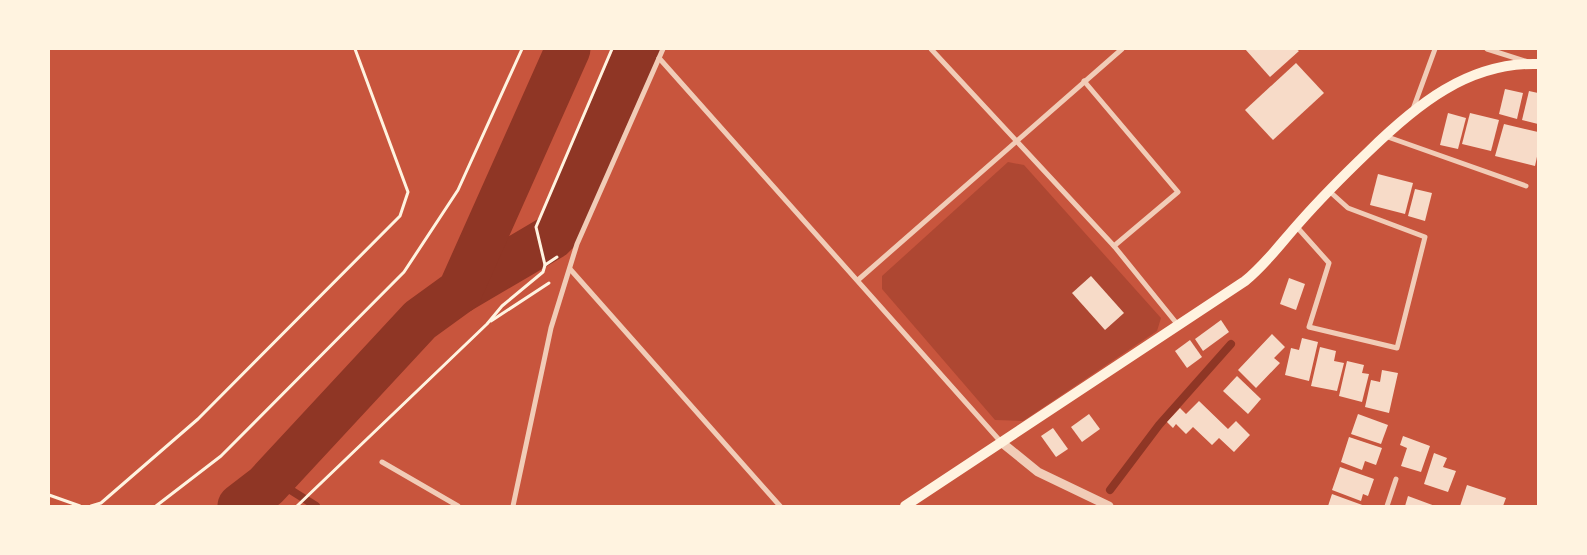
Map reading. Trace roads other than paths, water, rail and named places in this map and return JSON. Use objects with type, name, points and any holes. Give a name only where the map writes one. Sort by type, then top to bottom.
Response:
[{"type":"main road","points":[[905,506],[1179,326],[1260,270],[1328,190],[1412,110],[1442,89],[1462,79],[1501,67],[1536,64]]},
{"type":"street","points":[[513,506],[551,328],[577,244],[663,49]]},
{"type":"street","points":[[931,49],[1114,246],[1179,326]]},
{"type":"street","points":[[858,280],[1122,49]]},
{"type":"street","points":[[1412,110],[1435,49]]},
{"type":"street","points":[[1487,49],[1536,64]]},
{"type":"street","points":[[659,58],[1001,442],[1038,472],[1109,506]]},
{"type":"street","points":[[1084,81],[1178,192],[1114,246]]},
{"type":"street","points":[[1384,135],[1526,186]]},
{"type":"street","points":[[1296,226],[1329,263],[1309,327],[1397,348],[1425,237],[1348,208],[1328,190]]},
{"type":"street","points":[[570,269],[780,506]]},
{"type":"street","points":[[382,462],[458,506]]},
{"type":"street","points":[[1387,506],[1396,479]]},
{"type":"waterway","points":[[240,506],[266,486],[420,320],[460,291],[568,49]]},
{"type":"waterway","points":[[460,291],[552,237],[561,228],[638,49]]},
{"type":"waterway","points":[[1110,490],[1159,425],[1231,344]]},
{"type":"waterway","points":[[273,479],[316,506]]}]
